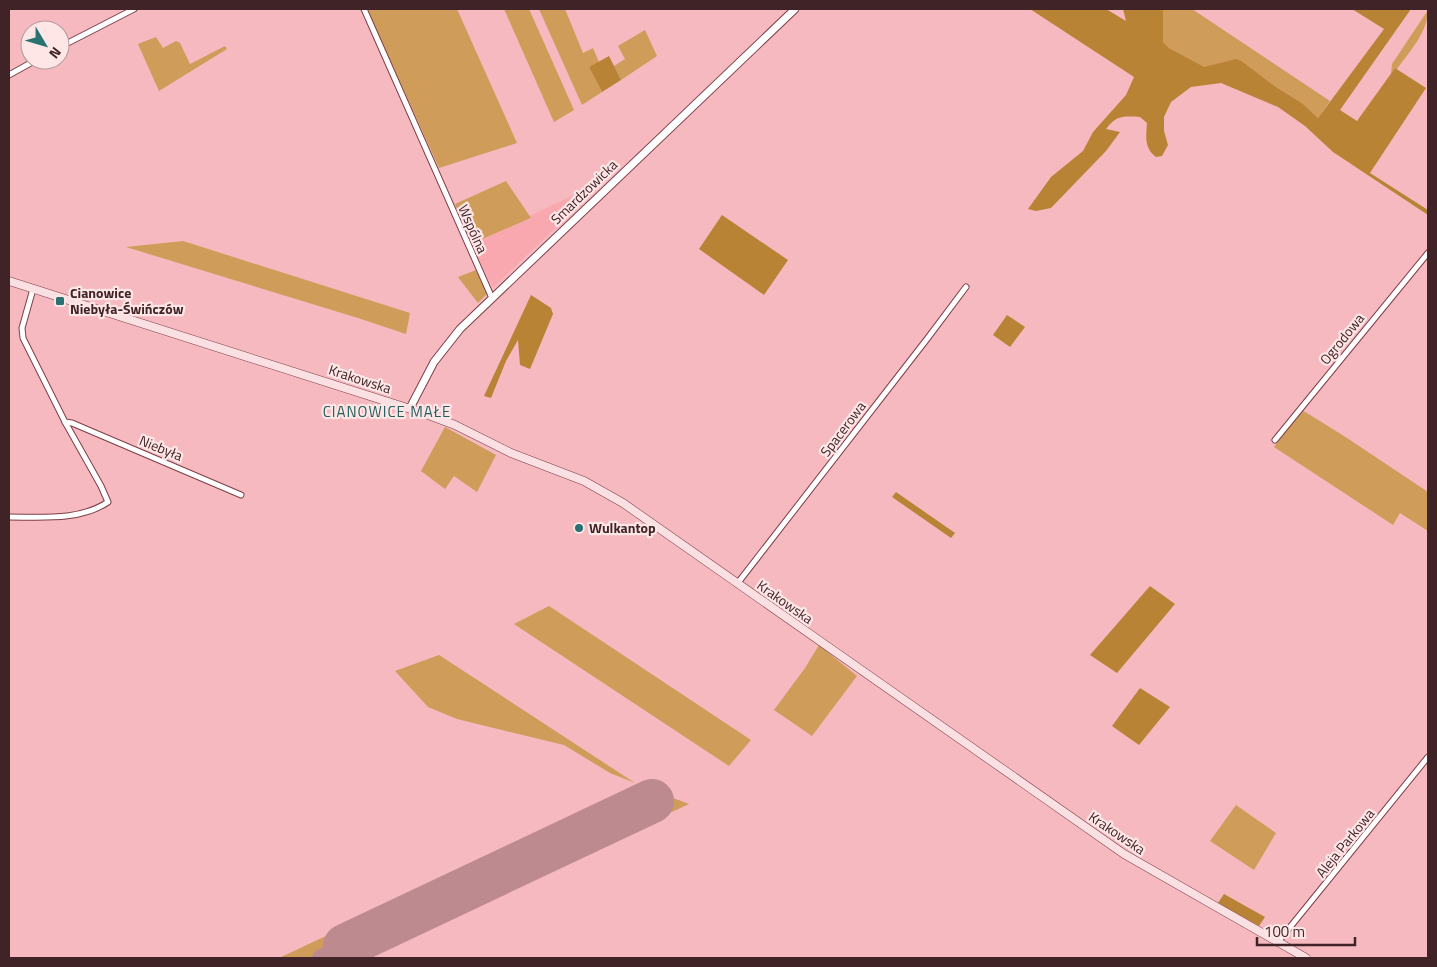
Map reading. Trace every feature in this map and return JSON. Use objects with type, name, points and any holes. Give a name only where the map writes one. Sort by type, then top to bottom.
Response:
[{"type":"main road","points":[[9,281],[33,289]]},
{"type":"main road","name":"Krakowska","points":[[33,289],[410,408],[448,422],[511,453],[584,481],[623,503],[1124,854],[1306,958]]},
{"type":"street","points":[[70,42],[134,9]]},
{"type":"street","name":"Wspólna","points":[[364,9],[492,298]]},
{"type":"street","name":"Smardzowicka","points":[[410,408],[429,371],[460,329],[795,9]]},
{"type":"street","points":[[9,75],[20,69]]},
{"type":"street","name":"Ogrodowa","points":[[1275,440],[1428,253]]},
{"type":"street","name":"Spacerowa","points":[[737,584],[966,287]]},
{"type":"street","points":[[9,517],[62,516],[89,512],[108,502],[102,486],[65,422],[22,335],[22,328],[33,289]]},
{"type":"street","name":"Niebyła","points":[[65,422],[241,495]]},
{"type":"street","name":"Aleja Parkowa","points":[[1278,942],[1428,757]]},
{"type":"shaded area","points":[[367,9],[457,9],[517,143],[439,168]]},
{"type":"shaded area","points":[[504,9],[529,9],[574,110],[554,122]]},
{"type":"shaded area","points":[[539,9],[565,9],[583,53],[593,48],[599,62],[589,67],[602,92],[582,105]]},
{"type":"shaded area","points":[[1030,9],[1106,9],[1126,21],[1123,9],[1163,9],[1163,42],[1169,48],[1204,67],[1236,59],[1243,62],[1276,87],[1302,103],[1318,118],[1384,29],[1352,9],[1411,9],[1340,110],[1357,121],[1395,68],[1426,88],[1370,173],[1428,210],[1428,215],[1333,152],[1305,126],[1278,107],[1221,83],[1191,87],[1171,102],[1164,117],[1164,131],[1168,145],[1162,156],[1156,157],[1149,150],[1146,133],[1147,123],[1140,117],[1121,117],[1113,121],[1106,129],[1120,132],[1106,151],[1051,208],[1036,211],[1028,209],[1051,177],[1083,151],[1093,132],[1126,95],[1134,77]]},
{"type":"shaded area","points":[[1163,9],[1192,9],[1330,101],[1318,118],[1302,103],[1276,87],[1243,62],[1204,68],[1169,48],[1163,42]]},
{"type":"shaded area","points":[[1428,10],[1425,26],[1421,34],[1397,69],[1395,68],[1391,74],[1392,64]]},
{"type":"shaded area","points":[[645,30],[657,56],[621,80],[614,66],[625,59],[618,46]]},
{"type":"shaded area","points":[[156,37],[163,48],[176,41],[180,43],[190,64],[225,46],[227,49],[159,91],[138,44]]},
{"type":"shaded area","points":[[609,56],[621,80],[602,92],[589,67]]},
{"type":"shaded area","points":[[506,181],[531,218],[471,244],[455,204]]},
{"type":"shaded area","points":[[572,196],[580,204],[493,288],[471,244],[530,219],[529,216]]},
{"type":"shaded area","points":[[722,215],[788,260],[764,295],[699,249]]},
{"type":"shaded area","points":[[183,241],[410,313],[406,334],[126,247]]},
{"type":"shaded area","points":[[476,270],[487,294],[478,303],[458,277]]},
{"type":"shaded area","points":[[531,295],[551,308],[553,314],[530,369],[520,365],[518,340],[506,361],[491,398],[484,396]]},
{"type":"shaded area","points":[[1007,315],[1025,327],[1010,347],[993,335]]},
{"type":"shaded area","points":[[1302,410],[1428,492],[1428,531],[1400,513],[1393,525],[1274,447]]},
{"type":"shaded area","points":[[445,427],[496,455],[477,492],[454,476],[445,489],[421,471]]},
{"type":"shaded area","points":[[896,492],[955,533],[951,538],[892,497]]},
{"type":"shaded area","points":[[1150,586],[1175,604],[1117,673],[1090,655]]},
{"type":"shaded area","points":[[549,606],[751,740],[729,766],[514,624]]},
{"type":"shaded area","points":[[819,645],[857,676],[812,736],[774,710],[805,668]]},
{"type":"shaded area","points":[[439,655],[635,783],[610,773],[564,745],[457,719],[428,707],[395,671]]},
{"type":"shaded area","points":[[1140,688],[1170,707],[1139,745],[1112,726]]},
{"type":"shaded area","points":[[644,787],[689,804],[359,958],[279,958]]},
{"type":"shaded area","points":[[1236,805],[1276,833],[1254,870],[1210,841]]},
{"type":"shaded area","points":[[1224,894],[1265,917],[1259,926],[1218,903]]},
{"type":"taxiway","points":[[321,958],[345,946]]},
{"type":"runway","points":[[345,946],[652,801]]},
{"type":"place","name":"Cianowice Niebyła-Świńczów","points":[[60,301]]},
{"type":"place","name":"Wulkantop","points":[[579,528]]},
{"type":"district","name":"CIANOWICE MAŁE","points":[[387,412]]}]
